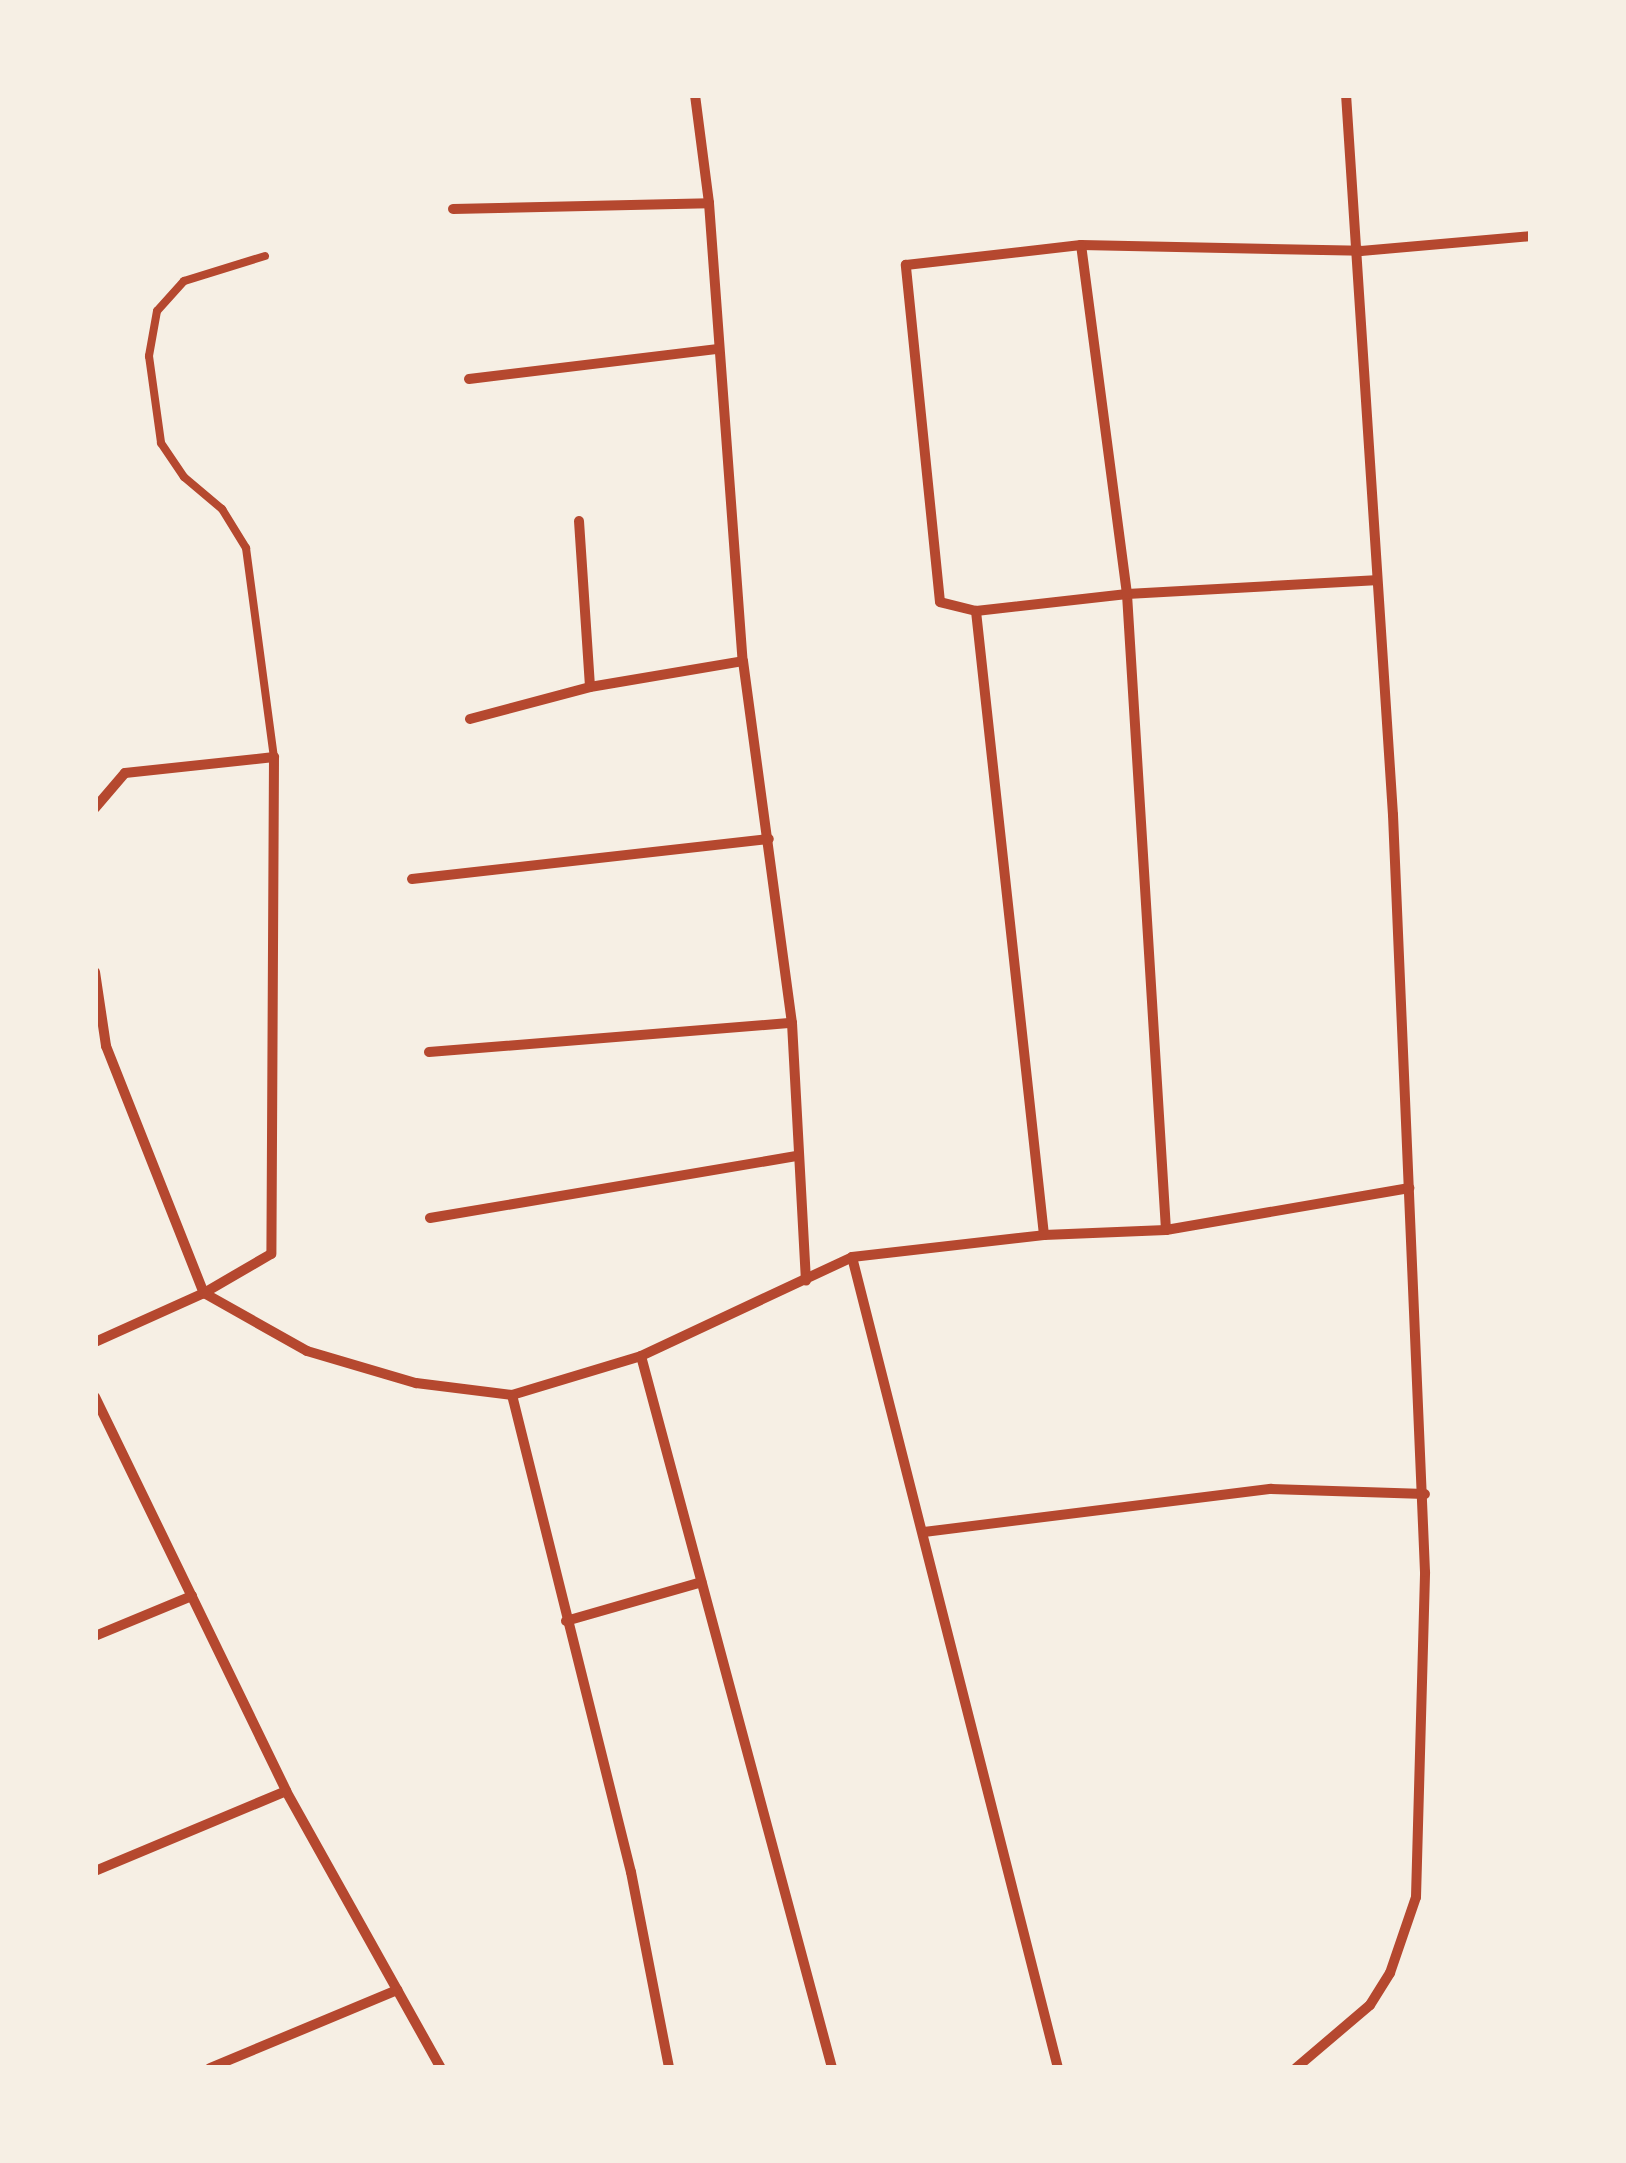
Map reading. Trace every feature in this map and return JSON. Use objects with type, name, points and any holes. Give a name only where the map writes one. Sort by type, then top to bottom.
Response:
[{"type":"street","points":[[695,95],[709,203],[744,662],[792,1023],[806,1282]]},
{"type":"street","points":[[1296,2068],[1370,2005],[1390,1974],[1416,1898],[1425,1494],[1393,815],[1375,580],[1360,252],[1346,95]]},
{"type":"street","points":[[453,209],[709,203]]},
{"type":"street","points":[[1375,580],[1127,594],[976,612],[940,602],[906,265],[1080,244],[1360,252],[1531,236]]},
{"type":"street","points":[[1080,244],[1127,594],[1166,1230]]},
{"type":"street","points":[[469,379],[718,349]]},
{"type":"street","points":[[580,521],[590,687]]},
{"type":"street","points":[[976,612],[1044,1234]]},
{"type":"street","points":[[470,719],[590,687],[744,662]]},
{"type":"street","points":[[95,808],[125,774],[274,758],[274,1238],[270,1254],[255,1267],[204,1294],[95,1342]]},
{"type":"street","points":[[412,879],[769,838]]},
{"type":"street","points":[[95,972],[106,1046],[204,1294],[307,1351],[416,1383],[512,1395],[641,1356],[806,1282],[852,1257],[1044,1234],[1166,1230],[1409,1188]]},
{"type":"street","points":[[430,1052],[792,1023]]},
{"type":"street","points":[[430,1218],[798,1156]]},
{"type":"street","points":[[852,1257],[1058,2068]]},
{"type":"street","points":[[641,1356],[832,2068]]},
{"type":"street","points":[[512,1395],[631,1872],[670,2068]]},
{"type":"street","points":[[95,1397],[286,1791],[440,2068]]},
{"type":"street","points":[[924,1532],[1270,1489],[1425,1494]]},
{"type":"street","points":[[566,1621],[702,1582]]},
{"type":"street","points":[[95,1636],[192,1596]]},
{"type":"street","points":[[95,1871],[286,1791]]},
{"type":"street","points":[[210,2068],[397,1990]]},
{"type":"lane","points":[[264,256],[184,281],[157,311],[149,356],[161,443],[184,477],[222,509],[246,548],[274,758]]}]
